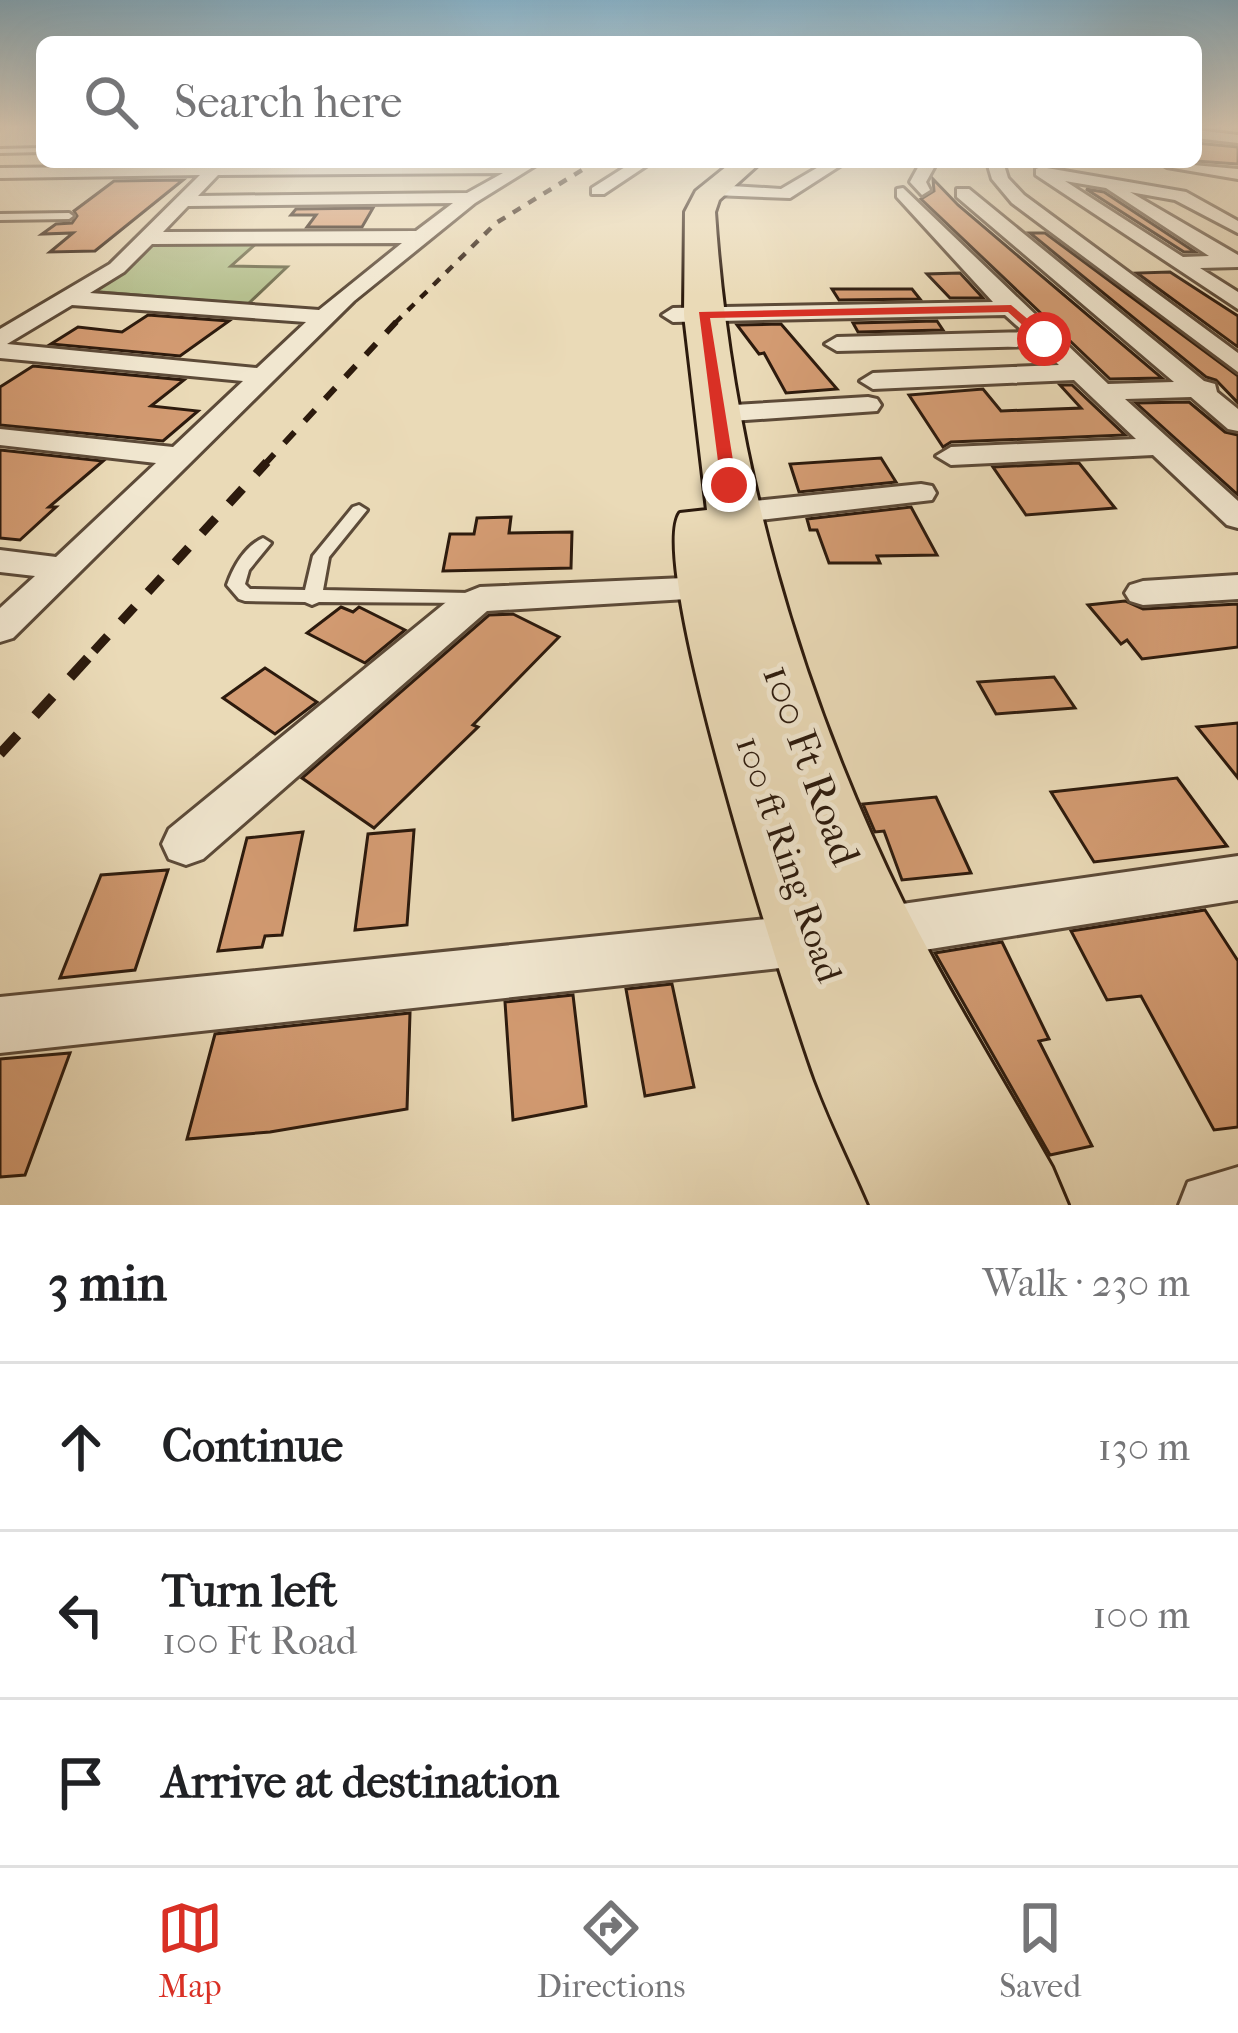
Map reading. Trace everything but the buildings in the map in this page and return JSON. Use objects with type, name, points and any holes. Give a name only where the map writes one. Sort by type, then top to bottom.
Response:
[{"type":"main road","points":[[671,207],[679,194],[701,183]]},
{"type":"main road","points":[[702,305],[700,212],[713,183]]},
{"type":"main road","name":"100 Ft Road","points":[[702,305],[742,562],[788,715],[845,936],[1014,1205]]},
{"type":"main road","name":"100 ft Ring Road","points":[[702,305],[707,589],[732,689],[845,936],[858,1064],[925,1205]]},
{"type":"street","points":[[14,190],[24,183]]},
{"type":"street","points":[[0,339],[117,268],[201,183]]},
{"type":"street","points":[[0,629],[325,317],[420,237],[496,183]]},
{"type":"street","points":[[598,190],[609,183]]},
{"type":"street","points":[[743,183],[784,194],[802,183]]},
{"type":"street","points":[[912,192],[917,183]]},
{"type":"street","points":[[1004,183],[1103,266],[1238,365]]},
{"type":"street","points":[[1069,183],[1238,302]]},
{"type":"street","points":[[1105,184],[1217,194]]},
{"type":"street","points":[[1105,184],[1236,262]]},
{"type":"street","points":[[912,192],[969,188],[1048,268],[1238,423]]},
{"type":"street","points":[[912,192],[1011,308],[1238,518]]},
{"type":"street","points":[[1171,193],[1238,228]]},
{"type":"street","points":[[183,202],[471,198]]},
{"type":"street","points":[[148,238],[420,237]]},
{"type":"street","points":[[1048,268],[1236,262]]},
{"type":"street","points":[[68,298],[325,317]]},
{"type":"street","points":[[702,305],[791,313],[1011,308]]},
{"type":"street","points":[[837,344],[1044,339]]},
{"type":"street","points":[[0,351],[266,376]]},
{"type":"street","points":[[717,414],[1081,372]]},
{"type":"street","points":[[1102,392],[1238,388]]},
{"type":"street","points":[[0,437],[182,457]]},
{"type":"street","points":[[951,456],[1160,446]]},
{"type":"street","points":[[734,513],[921,493]]},
{"type":"street","points":[[0,561],[64,569]]},
{"type":"street","points":[[1143,593],[1238,587]]},
{"type":"street","points":[[186,844],[480,599],[707,589]]},
{"type":"street","points":[[0,1025],[845,936],[1238,878]]},
{"type":"street","points":[[1211,1205],[1238,1199]]},
{"type":"lane","points":[[0,217],[69,216]]},
{"type":"lane","points":[[312,598],[321,556],[359,510]]},
{"type":"lane","points":[[263,543],[241,568],[236,585],[245,595],[266,599],[480,599]]},
{"type":"green space","points":[[152,241],[259,241],[231,266],[287,267],[248,304],[88,291],[131,265]]},
{"type":"railway","points":[[398,320],[496,223],[561,183]]},
{"type":"railway","points":[[264,465],[398,320]]},
{"type":"railway","points":[[94,651],[267,462]]},
{"type":"railway","points":[[0,754],[97,648]]},
{"type":"route","points":[[729,485],[703,315],[1011,308],[1044,339]]}]
